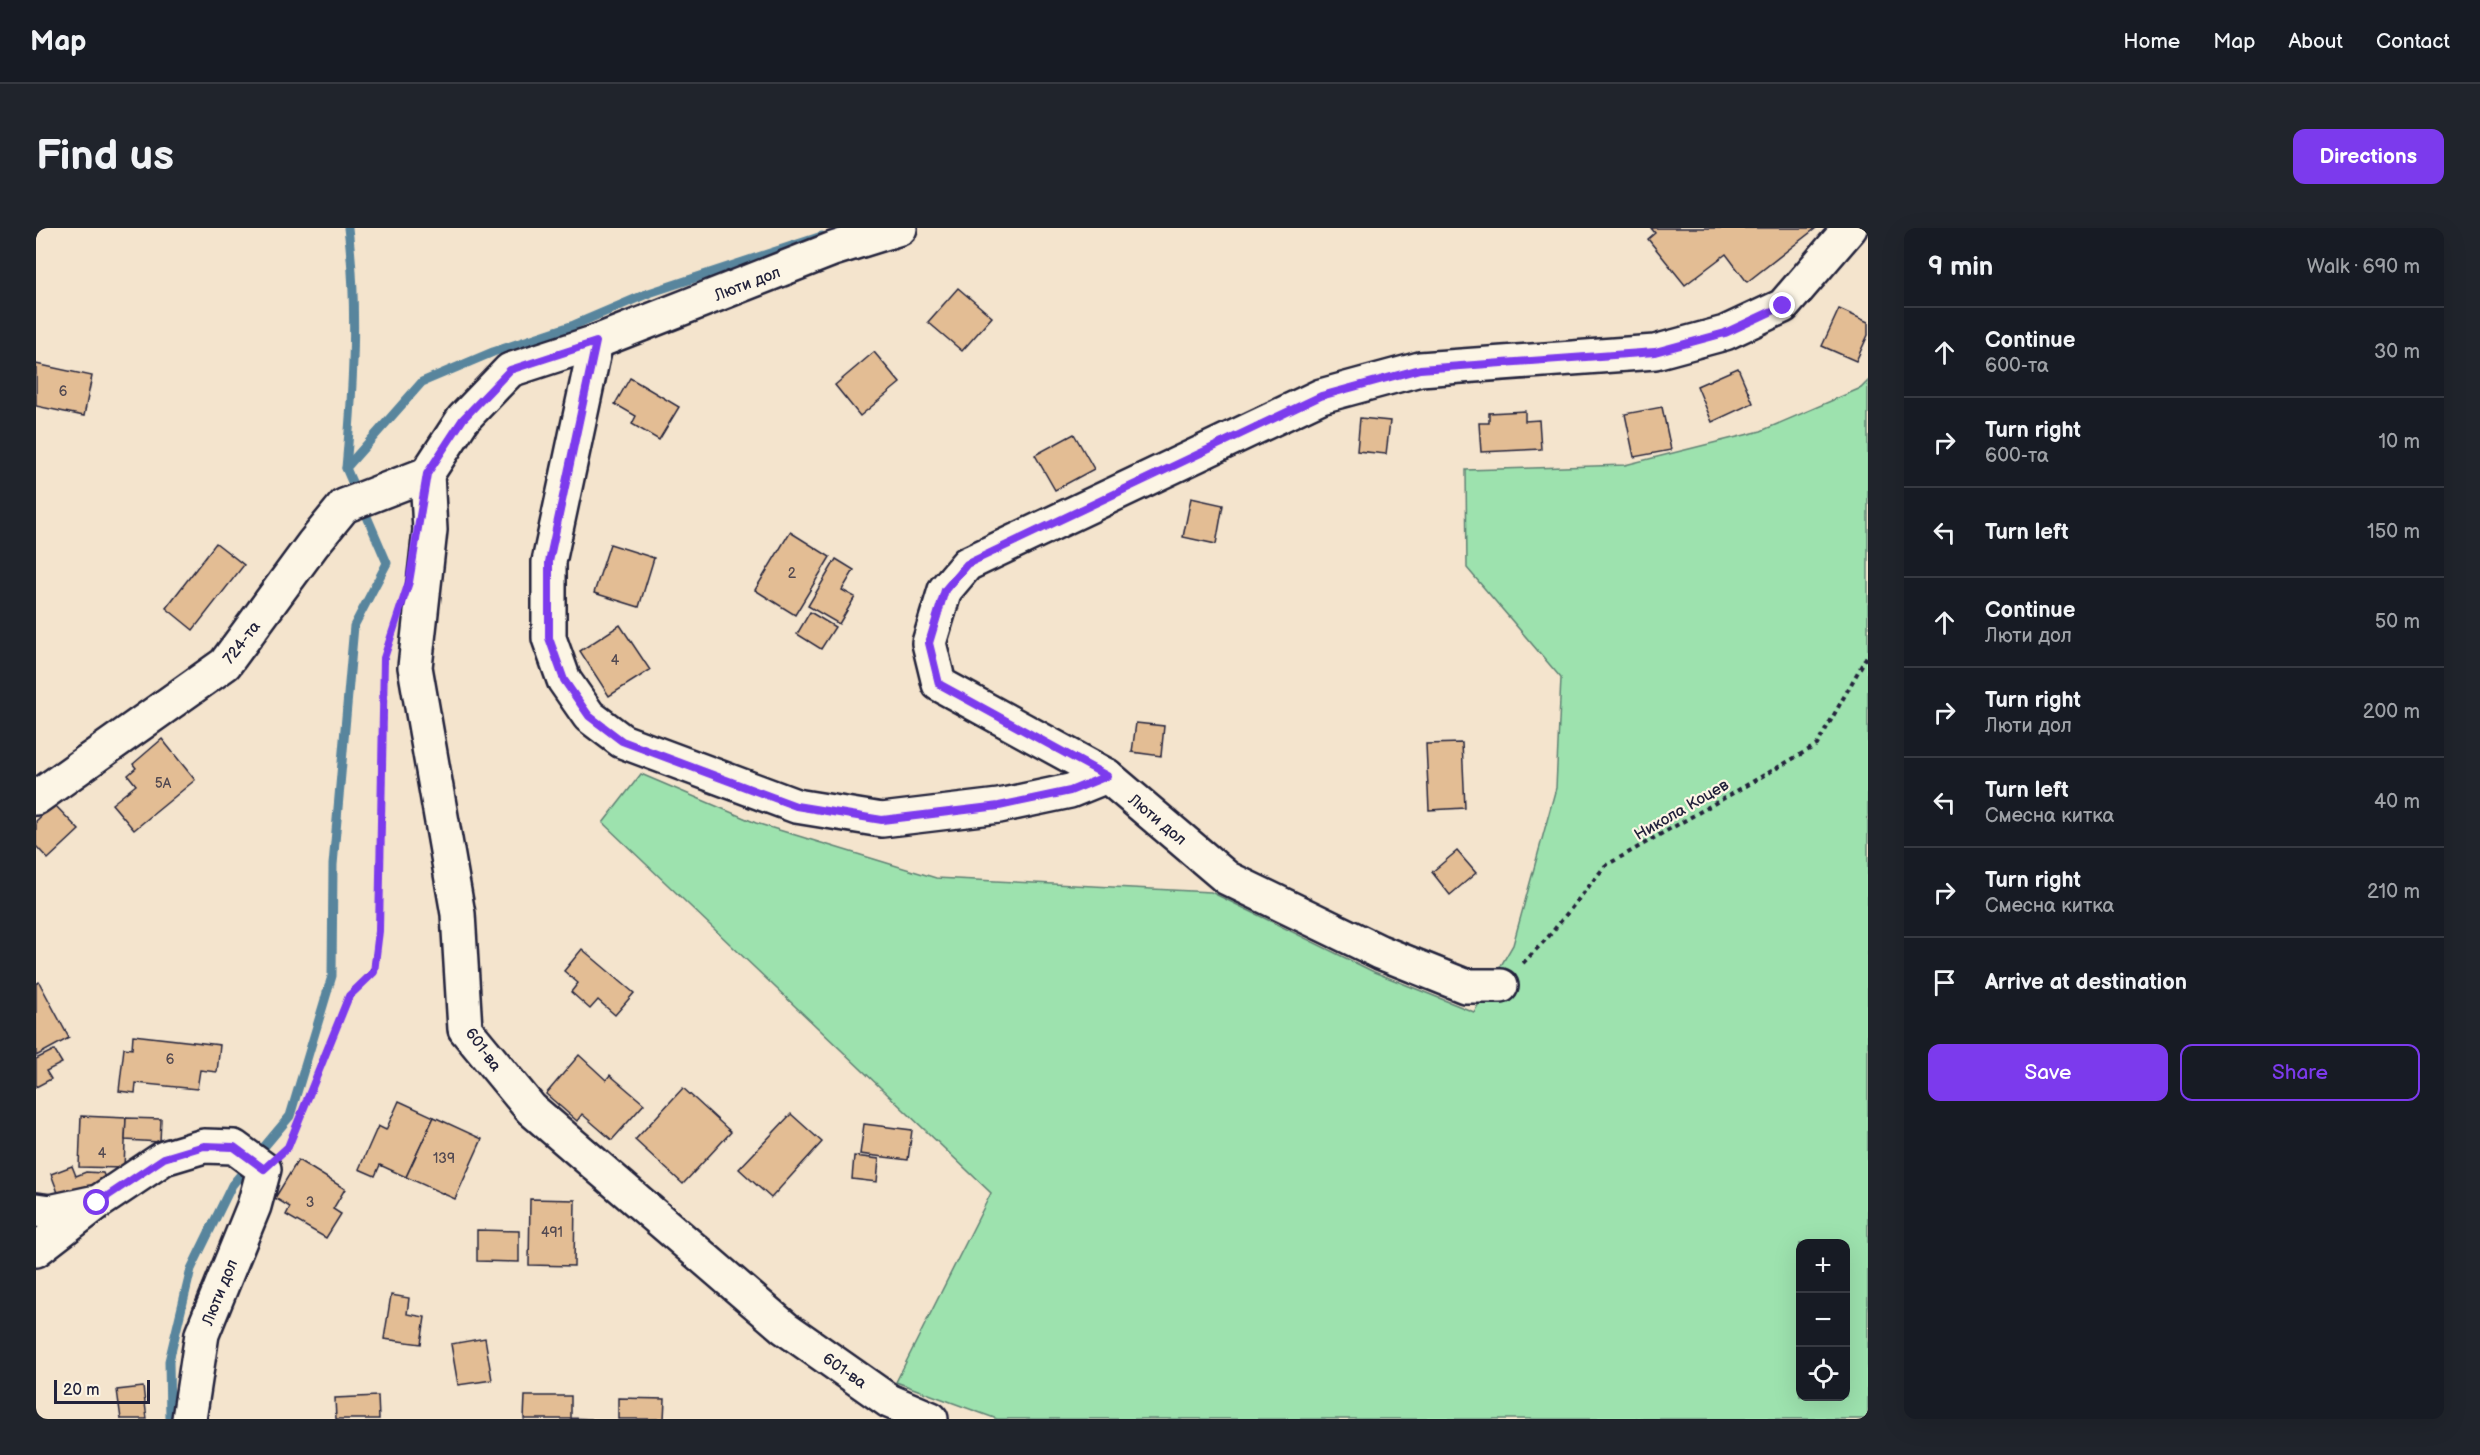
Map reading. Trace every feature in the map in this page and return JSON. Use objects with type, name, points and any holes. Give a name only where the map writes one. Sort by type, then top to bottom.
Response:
[{"type":"street","name":"Люти дол","points":[[427,474],[463,419],[510,370],[596,342],[833,249],[900,228]]},
{"type":"street","name":"Люти дол","points":[[1500,986],[1464,986],[1380,952],[1227,878],[1107,776],[939,684],[929,643],[945,590],[967,564],[1321,396],[1420,369],[1655,352],[1725,333],[1783,306],[1850,228]]},
{"type":"street","points":[[596,342],[549,562],[549,638],[564,680],[589,716],[622,741],[796,806],[882,820],[999,806],[1070,791],[1107,776]]},
{"type":"street","name":"724-та","points":[[36,798],[225,664],[313,544],[344,506],[427,474]]},
{"type":"street","name":"601-ва","points":[[427,474],[430,530],[415,668],[458,914],[465,1029],[531,1109],[776,1321],[889,1401],[931,1419]]},
{"type":"street","points":[[36,1250],[97,1203],[164,1158],[204,1146],[234,1147],[264,1169]]},
{"type":"street","name":"Люти дол","points":[[189,1419],[202,1334],[254,1206],[264,1169]]},
{"type":"street","points":[[36,1210],[50,1212],[97,1203]]},
{"type":"path","name":"Никола Коцев","points":[[1500,986],[1549,936],[1605,866],[1817,746],[1868,654]]},
{"type":"path","points":[[264,1169],[288,1147],[349,996],[374,972],[379,931],[384,681]]},
{"type":"green space","points":[[1868,381],[1868,1419],[997,1419],[896,1382],[991,1193],[603,823],[641,774],[756,823],[936,878],[1211,892],[1374,972],[1474,1012],[1513,945],[1556,788],[1561,678],[1467,568],[1466,470],[1625,465],[1761,431],[1861,388]]},
{"type":"building","points":[[1651,228],[1816,228],[1747,282],[1726,254],[1685,285],[1648,239],[1655,233]]},
{"type":"building","points":[[958,288],[992,317],[962,351],[928,322]]},
{"type":"building","points":[[1839,309],[1868,322],[1868,335],[1856,361],[1822,346]]},
{"type":"building","points":[[874,352],[900,383],[860,416],[835,385]]},
{"type":"building","points":[[36,364],[92,376],[84,416],[36,406]]},
{"type":"building","points":[[1738,368],[1753,403],[1712,422],[1697,386]]},
{"type":"building","points":[[630,378],[679,407],[659,440],[632,424],[636,416],[615,404]]},
{"type":"building","points":[[1662,407],[1671,450],[1634,457],[1625,414]]},
{"type":"building","points":[[1525,411],[1525,421],[1539,420],[1541,449],[1481,452],[1479,423],[1489,423],[1489,413]]},
{"type":"building","points":[[1360,418],[1390,421],[1386,454],[1357,451]]},
{"type":"building","points":[[1074,434],[1094,469],[1055,490],[1035,455]]},
{"type":"building","points":[[1191,498],[1223,505],[1216,544],[1183,537]]},
{"type":"building","points":[[790,532],[830,557],[795,615],[755,590]]},
{"type":"building","points":[[216,543],[244,565],[193,630],[166,608]]},
{"type":"building","points":[[610,544],[654,558],[639,607],[594,593]]},
{"type":"building","points":[[836,559],[854,570],[842,590],[855,597],[839,624],[808,606]]},
{"type":"building","points":[[810,612],[835,627],[821,649],[797,634]]},
{"type":"building","points":[[620,625],[650,670],[609,696],[580,651]]},
{"type":"building","points":[[1136,723],[1164,726],[1161,756],[1132,752]]},
{"type":"building","points":[[162,739],[195,780],[134,830],[112,804],[136,785],[128,775],[136,768],[133,764]]},
{"type":"building","points":[[1462,743],[1465,808],[1429,810],[1426,744]]},
{"type":"building","points":[[54,804],[79,830],[48,859],[36,846],[36,821]]},
{"type":"building","points":[[1457,851],[1476,873],[1450,895],[1432,872]]},
{"type":"building","points":[[582,949],[634,993],[615,1015],[598,1000],[590,1009],[571,992],[578,983],[564,971]]},
{"type":"building","points":[[39,982],[69,1038],[36,1056],[36,984]]},
{"type":"building","points":[[133,1035],[220,1045],[217,1072],[200,1070],[197,1089],[136,1083],[135,1093],[119,1091],[124,1048],[132,1049]]},
{"type":"building","points":[[54,1050],[62,1063],[46,1071],[51,1079],[36,1087],[36,1059]]},
{"type":"building","points":[[579,1055],[606,1080],[610,1075],[644,1104],[612,1140],[582,1114],[577,1121],[546,1094]]},
{"type":"building","points":[[683,1088],[731,1132],[683,1184],[635,1140]]},
{"type":"building","points":[[399,1101],[434,1117],[406,1177],[380,1165],[375,1176],[359,1169],[378,1126],[386,1130]]},
{"type":"building","points":[[791,1114],[822,1142],[771,1198],[739,1169]]},
{"type":"building","points":[[81,1116],[126,1118],[124,1168],[79,1167]]},
{"type":"building","points":[[434,1117],[482,1139],[455,1199],[406,1177]]},
{"type":"building","points":[[126,1118],[161,1119],[160,1142],[125,1140]]},
{"type":"building","points":[[864,1124],[912,1130],[908,1160],[860,1154]]},
{"type":"building","points":[[854,1156],[879,1159],[877,1182],[852,1179]]},
{"type":"building","points":[[298,1160],[345,1189],[333,1209],[341,1214],[326,1238],[286,1215],[290,1207],[275,1198]]},
{"type":"building","points":[[72,1166],[76,1176],[86,1172],[103,1173],[106,1180],[60,1198],[51,1174]]},
{"type":"building","points":[[530,1199],[575,1200],[574,1266],[529,1265]]},
{"type":"building","points":[[477,1230],[519,1231],[519,1262],[477,1261]]},
{"type":"building","points":[[391,1295],[409,1298],[407,1314],[425,1317],[421,1344],[384,1339]]},
{"type":"building","points":[[485,1338],[492,1380],[458,1385],[451,1344]]},
{"type":"building","points":[[143,1387],[147,1419],[121,1419],[117,1390]]},
{"type":"building","points":[[378,1396],[379,1419],[336,1419],[335,1398]]},
{"type":"building","points":[[525,1396],[571,1396],[571,1418],[592,1419],[524,1419]]},
{"type":"building","points":[[618,1398],[665,1399],[664,1419],[618,1419]]},
{"type":"waterway","points":[[346,468],[354,318],[348,228]]},
{"type":"waterway","points":[[170,1419],[169,1361],[191,1269],[232,1185],[290,1116],[332,976],[333,865],[354,626],[387,563],[346,468],[422,382],[493,352],[574,325],[649,293],[822,236]]},
{"type":"route","points":[[97,1203],[164,1158],[204,1146],[234,1147],[264,1169],[288,1147],[349,996],[374,972],[379,931],[384,658],[409,582],[427,474],[463,419],[510,370],[596,342],[549,562],[549,638],[564,680],[589,716],[622,741],[796,806],[882,820],[999,806],[1070,791],[1107,776],[939,684],[929,643],[945,590],[967,564],[1321,396],[1420,369],[1655,352],[1725,333],[1783,306]]}]
